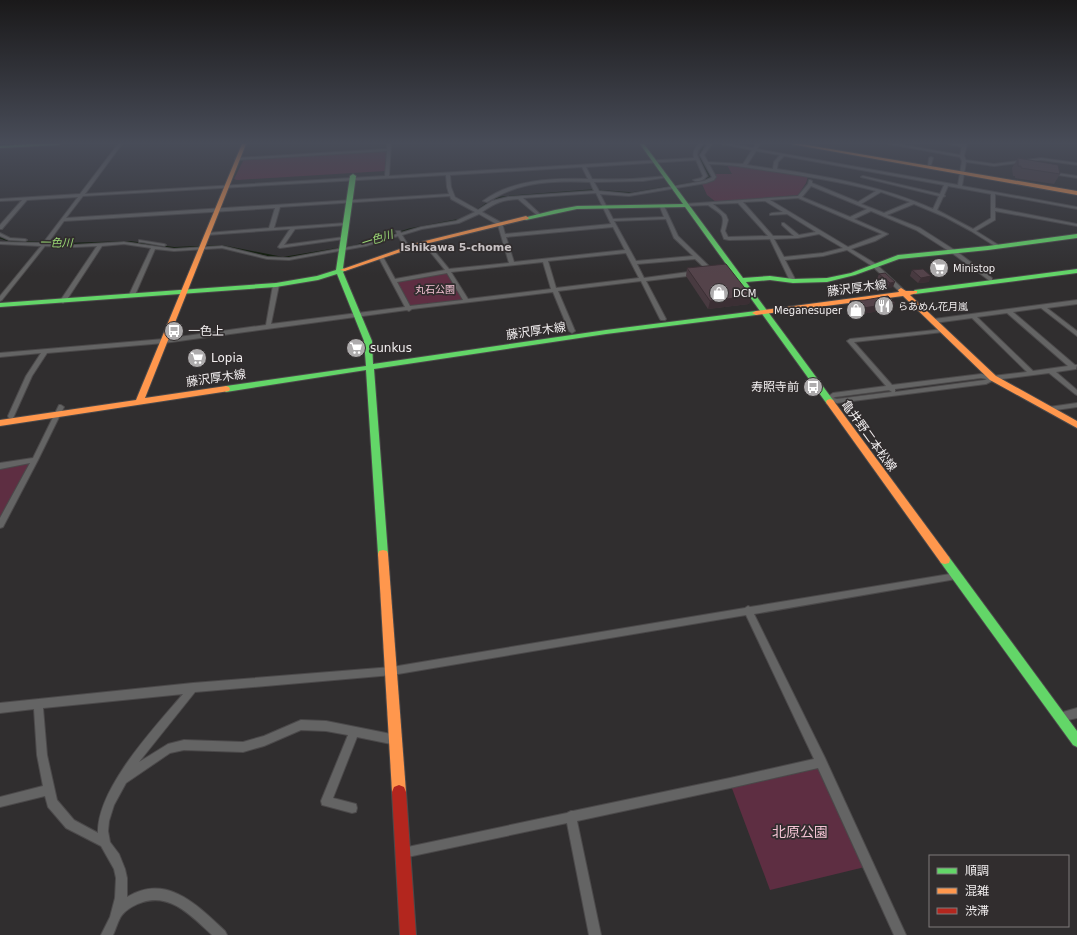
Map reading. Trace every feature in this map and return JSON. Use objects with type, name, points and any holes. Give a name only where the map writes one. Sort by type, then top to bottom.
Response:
[{"type":"street","points":[[0,299],[46,243],[87,188]]},
{"type":"street","points":[[0,200],[83,193],[180,188]]},
{"type":"street","points":[[141,398],[226,188]]},
{"type":"street","points":[[350,188],[339,271],[368,341],[392,671],[408,935]]},
{"type":"street","points":[[449,188],[456,200],[500,224],[512,264]]},
{"type":"street","points":[[292,228],[280,247],[366,245],[398,233],[463,220],[497,195],[517,188]]},
{"type":"street","points":[[594,188],[663,319]]},
{"type":"street","points":[[476,211],[494,202],[519,197],[596,191],[624,195],[655,188]]},
{"type":"street","name":"亀井野二本松線","points":[[674,188],[728,268],[741,280],[1077,741]]},
{"type":"street","points":[[799,197],[807,188]]},
{"type":"street","points":[[819,188],[918,229],[954,252],[990,279]]},
{"type":"street","points":[[870,188],[935,210],[974,230],[998,247]]},
{"type":"street","points":[[908,188],[943,196]]},
{"type":"street","points":[[935,210],[943,196],[945,188]]},
{"type":"street","points":[[963,188],[1077,208]]},
{"type":"street","points":[[1052,188],[1077,192]]},
{"type":"street","points":[[858,204],[880,191]]},
{"type":"street","points":[[974,230],[993,219],[993,193]]},
{"type":"street","points":[[63,220],[452,195]]},
{"type":"street","points":[[0,196],[27,197]]},
{"type":"street","points":[[0,228],[27,197]]},
{"type":"street","points":[[519,197],[538,215]]},
{"type":"street","points":[[0,306],[276,285],[312,279],[425,243],[538,215],[575,208],[662,207],[799,197],[886,234],[870,242],[830,254],[783,259]]},
{"type":"street","points":[[765,199],[874,266],[993,378],[1077,424]]},
{"type":"street","points":[[739,201],[771,237],[793,281]]},
{"type":"street","points":[[885,214],[914,202]]},
{"type":"street","points":[[708,203],[724,215],[726,220],[723,231],[726,238],[798,237],[820,232]]},
{"type":"street","points":[[271,230],[278,206]]},
{"type":"street","points":[[662,207],[676,237],[711,271]]},
{"type":"street","points":[[850,219],[871,209]]},
{"type":"street","points":[[993,209],[1077,225]]},
{"type":"street","points":[[772,214],[788,213]]},
{"type":"street","points":[[504,236],[613,222],[667,218]]},
{"type":"street","points":[[207,234],[346,224]]},
{"type":"street","points":[[784,224],[798,237]]},
{"type":"street","points":[[398,233],[408,248]]},
{"type":"street","points":[[0,234],[13,239],[46,243],[100,245],[124,243],[174,250],[201,247]]},
{"type":"street","points":[[741,280],[770,278],[793,281],[819,281],[844,277],[898,257],[998,247],[1077,236]]},
{"type":"street","points":[[0,243],[127,240],[176,246],[227,248],[267,258],[282,260],[343,246]]},
{"type":"street","points":[[425,243],[448,271],[466,301]]},
{"type":"street","points":[[63,301],[100,245]]},
{"type":"street","points":[[132,295],[153,248]]},
{"type":"street","points":[[394,281],[448,271],[628,251]]},
{"type":"street","points":[[634,263],[696,257]]},
{"type":"street","points":[[381,258],[409,309]]},
{"type":"street","points":[[545,260],[554,289],[572,331]]},
{"type":"street","name":"藤沢厚木線","points":[[903,292],[1077,266]]},
{"type":"street","points":[[0,355],[164,341],[358,314],[409,309],[554,289],[718,270]]},
{"type":"street","name":"藤沢厚木線","points":[[370,364],[572,331],[663,319],[762,309],[1077,271]]},
{"type":"street","points":[[268,327],[276,285]]},
{"type":"street","points":[[934,321],[1077,302]]},
{"type":"street","points":[[1043,307],[1076,332]]},
{"type":"street","name":"藤沢厚木線","points":[[0,423],[60,411],[141,398],[762,309]]},
{"type":"street","points":[[1008,312],[1076,367]]},
{"type":"street","points":[[973,316],[1032,373]]},
{"type":"street","points":[[894,390],[850,341],[943,330]]},
{"type":"street","points":[[11,416],[29,376],[45,351]]},
{"type":"street","points":[[827,399],[837,401],[894,390],[986,382],[993,378],[1076,367]]},
{"type":"street","points":[[1052,371],[1077,393]]},
{"type":"street","points":[[1049,409],[1077,405]]},
{"type":"street","points":[[0,525],[60,411]]},
{"type":"street","name":"藤沢厚木線","points":[[0,417],[60,411]]},
{"type":"street","points":[[0,466],[35,460]]},
{"type":"street","points":[[0,708],[193,688],[392,671],[956,576]]},
{"type":"street","points":[[748,610],[821,762],[900,935]]},
{"type":"street","points":[[108,935],[121,902],[122,874],[116,860],[105,842],[104,821],[112,798],[123,779],[141,753],[193,688]]},
{"type":"street","points":[[38,705],[42,755],[52,803],[70,824],[105,842]]},
{"type":"street","points":[[1059,717],[1077,713]]},
{"type":"street","points":[[123,779],[168,749],[184,745],[243,747],[264,741],[301,725],[326,726],[396,740]]},
{"type":"street","points":[[352,808],[326,801],[355,731]]},
{"type":"street","points":[[403,853],[821,762]]},
{"type":"street","points":[[0,802],[49,790]]},
{"type":"street","points":[[571,816],[595,935]]},
{"type":"street","points":[[117,912],[137,898],[151,894],[167,894],[183,902],[221,935]]},
{"type":"green space","points":[[704,188],[803,188],[798,195],[716,202],[707,195]]},
{"type":"green space","name":"丸石公園","points":[[448,271],[466,301],[409,309],[394,281]]},
{"type":"green space","points":[[35,460],[0,525],[0,466]]},
{"type":"green space","name":"北原公園","points":[[821,762],[869,866],[770,890],[730,783]]},
{"type":"building","name":"DCM","points":[[726,264],[751,296],[710,301],[687,268]]},
{"type":"building","points":[[923,269],[931,276],[921,278],[912,270]]},
{"type":"building","points":[[885,273],[895,282],[890,283],[879,274]]},
{"type":"building","points":[[888,296],[895,303],[857,309],[850,301],[865,300]]},
{"type":"waterway","name":"一色川","points":[[472,214],[490,201],[502,197],[592,190],[632,193],[664,188]]},
{"type":"waterway","name":"一色川","points":[[375,240],[410,229],[462,219]]},
{"type":"waterway","name":"一色川","points":[[0,238],[4,239]]},
{"type":"waterway","name":"一色川","points":[[4,239],[60,244],[130,242],[174,248],[222,246],[283,258],[355,246],[378,239]]},
{"type":"waterway","name":"一色川","points":[[4,239],[8,240]]},
{"type":"traffic: fast","points":[[351,188],[339,271],[368,341],[383,554]]},
{"type":"traffic: fast","points":[[674,188],[830,402]]},
{"type":"traffic: fast","points":[[526,218],[562,210],[597,206],[686,205]]},
{"type":"traffic: fast","points":[[741,280],[770,278],[793,281],[827,280],[853,274],[898,257],[988,248],[1077,236]]},
{"type":"traffic: fast","points":[[0,305],[276,285],[318,278],[343,270]]},
{"type":"traffic: fast","points":[[915,292],[1077,271]]},
{"type":"traffic: fast","points":[[226,389],[606,332],[756,313]]},
{"type":"traffic: fast","points":[[945,560],[1077,741]]},
{"type":"traffic: slow","points":[[140,401],[226,188]]},
{"type":"traffic: slow","points":[[1046,188],[1077,193]]},
{"type":"traffic: slow","points":[[343,270],[419,244],[526,218]]},
{"type":"traffic: slow","points":[[901,290],[993,378],[1077,425]]},
{"type":"traffic: slow","points":[[756,313],[915,292]]},
{"type":"traffic: slow","points":[[0,423],[226,389]]},
{"type":"traffic: slow","points":[[830,402],[945,560]]},
{"type":"traffic: slow","points":[[383,554],[399,792]]},
{"type":"traffic: jam","points":[[399,792],[408,935]]},
{"type":"place","name":"Ministop","points":[[939,268]]},
{"type":"place","name":"DCM","points":[[719,293]]},
{"type":"place","name":"らあめん花月嵐","points":[[884,306]]},
{"type":"place","name":"Meganesuper","points":[[856,310]]},
{"type":"place","name":"一色上","points":[[174,331]]},
{"type":"place","name":"sunkus","points":[[356,348]]},
{"type":"place","name":"Lopia","points":[[197,358]]},
{"type":"place","name":"寿照寺前","points":[[813,387]]},
{"type":"district","name":"Ishikawa 5-chome","points":[[456,247]]}]
